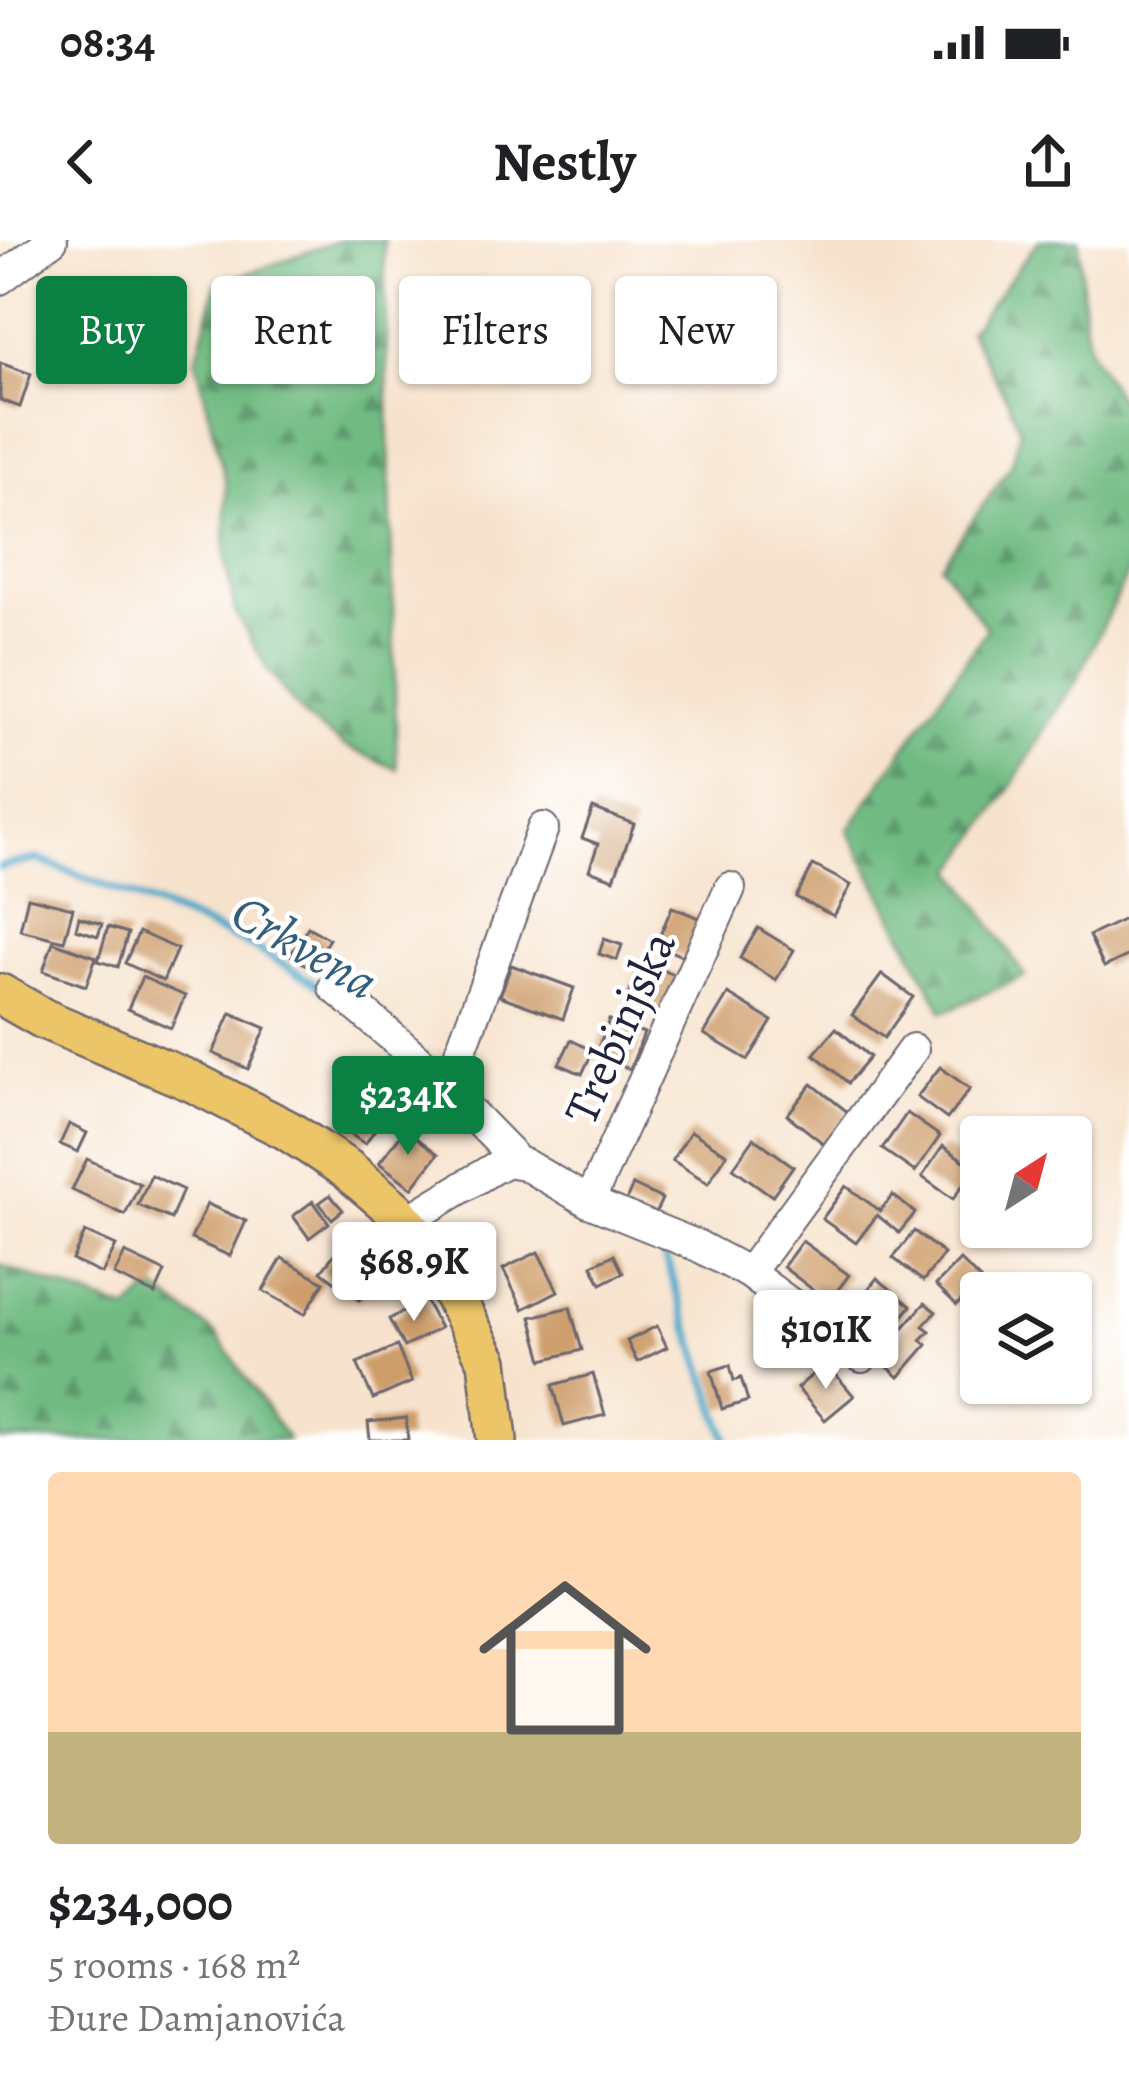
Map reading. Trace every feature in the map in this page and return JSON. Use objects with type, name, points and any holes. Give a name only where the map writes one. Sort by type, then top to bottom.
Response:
[{"type":"main road","points":[[0,994],[287,1130],[346,1169],[407,1221],[431,1253],[488,1361],[497,1440]]},
{"type":"street","points":[[0,279],[52,240]]},
{"type":"street","points":[[445,1084],[543,828]]},
{"type":"street","name":"Trebinjska","points":[[589,1202],[730,888]]},
{"type":"street","name":"Trebinjska","points":[[334,987],[445,1084],[509,1152],[505,1164],[698,1246],[749,1274],[862,1357]]},
{"type":"street","points":[[749,1274],[913,1049]]},
{"type":"street","points":[[407,1221],[505,1164]]},
{"type":"green space","points":[[340,240],[384,240],[397,769],[343,746],[306,719],[269,672],[235,612],[225,560],[226,483],[196,360],[211,304],[211,384],[375,384],[375,276],[241,276]]},
{"type":"green space","points":[[1039,240],[1079,240],[1090,351],[1129,416],[1129,570],[1077,680],[955,870],[1025,976],[943,1012],[848,830],[987,629],[941,565],[1012,464],[1020,429],[969,332]]},
{"type":"green space","points":[[0,1265],[128,1311],[153,1287],[216,1334],[288,1440],[0,1440]]},
{"type":"building","points":[[0,363],[31,374],[20,407],[0,400]]},
{"type":"building","points":[[593,808],[634,824],[614,879],[589,870],[598,844],[582,838]]},
{"type":"building","points":[[813,865],[851,885],[834,916],[796,897]]},
{"type":"building","points":[[28,897],[73,908],[64,941],[20,930]]},
{"type":"building","points":[[672,907],[707,921],[691,960],[656,945]]},
{"type":"building","points":[[79,917],[102,924],[98,936],[76,929]]},
{"type":"building","points":[[1125,919],[1129,955],[1104,967],[1089,936]]},
{"type":"building","points":[[108,927],[128,933],[118,967],[98,961]]},
{"type":"building","points":[[308,927],[329,939],[311,968],[290,955]]},
{"type":"building","points":[[758,928],[794,950],[776,980],[740,958]]},
{"type":"building","points":[[139,932],[177,949],[163,981],[125,963]]},
{"type":"building","points":[[604,939],[622,945],[617,960],[599,954]]},
{"type":"building","points":[[53,942],[96,957],[86,986],[43,971]]},
{"type":"building","points":[[641,962],[681,977],[666,1016],[626,1001]]},
{"type":"building","points":[[511,965],[574,988],[563,1019],[500,996]]},
{"type":"building","points":[[882,974],[913,997],[884,1038],[852,1015]]},
{"type":"building","points":[[142,977],[185,996],[171,1028],[128,1009]]},
{"type":"building","points":[[728,994],[772,1021],[748,1060],[704,1034]]},
{"type":"building","points":[[231,1013],[266,1028],[248,1069],[213,1053]]},
{"type":"building","points":[[609,1020],[644,1033],[630,1069],[595,1056]]},
{"type":"building","points":[[836,1028],[870,1057],[848,1083],[814,1054]]},
{"type":"building","points":[[571,1040],[593,1051],[582,1074],[559,1064]]},
{"type":"building","points":[[940,1067],[970,1089],[947,1119],[917,1097]]},
{"type":"building","points":[[371,1069],[404,1096],[394,1108],[361,1080]]},
{"type":"building","points":[[812,1084],[849,1113],[824,1144],[787,1115]]},
{"type":"building","points":[[351,1101],[381,1121],[365,1144],[335,1124]]},
{"type":"building","points":[[907,1113],[940,1136],[915,1172],[882,1149]]},
{"type":"building","points":[[69,1124],[87,1133],[78,1152],[60,1144]]},
{"type":"building","points":[[405,1129],[438,1154],[412,1188],[379,1163]]},
{"type":"building","points":[[691,1131],[727,1154],[708,1183],[672,1160]]},
{"type":"building","points":[[754,1138],[793,1166],[772,1196],[733,1168]]},
{"type":"building","points":[[943,1146],[960,1158],[960,1189],[953,1199],[922,1177]]},
{"type":"building","points":[[87,1159],[140,1184],[125,1215],[72,1190]]},
{"type":"building","points":[[151,1175],[183,1190],[171,1219],[138,1205]]},
{"type":"building","points":[[633,1185],[662,1199],[653,1218],[624,1205]]},
{"type":"building","points":[[846,1186],[880,1211],[893,1195],[915,1213],[899,1233],[877,1215],[856,1243],[822,1219]]},
{"type":"building","points":[[330,1195],[343,1210],[332,1219],[319,1203]]},
{"type":"building","points":[[313,1201],[329,1223],[309,1238],[293,1216]]},
{"type":"building","points":[[207,1204],[246,1221],[230,1256],[191,1239]]},
{"type":"building","points":[[914,1231],[944,1254],[923,1281],[893,1258]]},
{"type":"building","points":[[85,1232],[116,1246],[102,1274],[72,1260]]},
{"type":"building","points":[[802,1241],[849,1275],[829,1302],[783,1267]]},
{"type":"building","points":[[343,1243],[381,1272],[359,1300],[321,1271]]},
{"type":"building","points":[[538,1252],[558,1291],[523,1309],[503,1269]]},
{"type":"building","points":[[125,1253],[165,1272],[155,1294],[114,1275]]},
{"type":"building","points":[[614,1255],[623,1273],[601,1284],[592,1265]]},
{"type":"building","points":[[282,1258],[324,1282],[305,1314],[263,1291]]},
{"type":"building","points":[[960,1260],[972,1272],[960,1272],[957,1305],[936,1285]]},
{"type":"building","points":[[877,1278],[911,1306],[889,1333],[855,1306]]},
{"type":"building","points":[[425,1300],[440,1328],[404,1347],[389,1319]]},
{"type":"building","points":[[925,1303],[936,1312],[923,1326],[930,1331],[921,1340],[927,1345],[899,1377],[877,1357]]},
{"type":"building","points":[[570,1307],[582,1350],[543,1360],[531,1317]]},
{"type":"building","points":[[657,1326],[667,1347],[637,1362],[627,1341]]},
{"type":"building","points":[[397,1346],[412,1382],[373,1399],[357,1363]]},
{"type":"building","points":[[826,1363],[854,1396],[825,1420],[797,1388]]},
{"type":"building","points":[[730,1365],[734,1381],[741,1378],[748,1401],[722,1409],[711,1371]]},
{"type":"building","points":[[593,1374],[605,1415],[564,1426],[553,1385]]},
{"type":"building","points":[[406,1418],[408,1440],[370,1440],[368,1422]]},
{"type":"waterway","name":"Crkvena","points":[[0,867],[37,859],[256,948],[328,991]]},
{"type":"waterway","name":"Crkvena","points":[[660,1242],[727,1440]]}]
